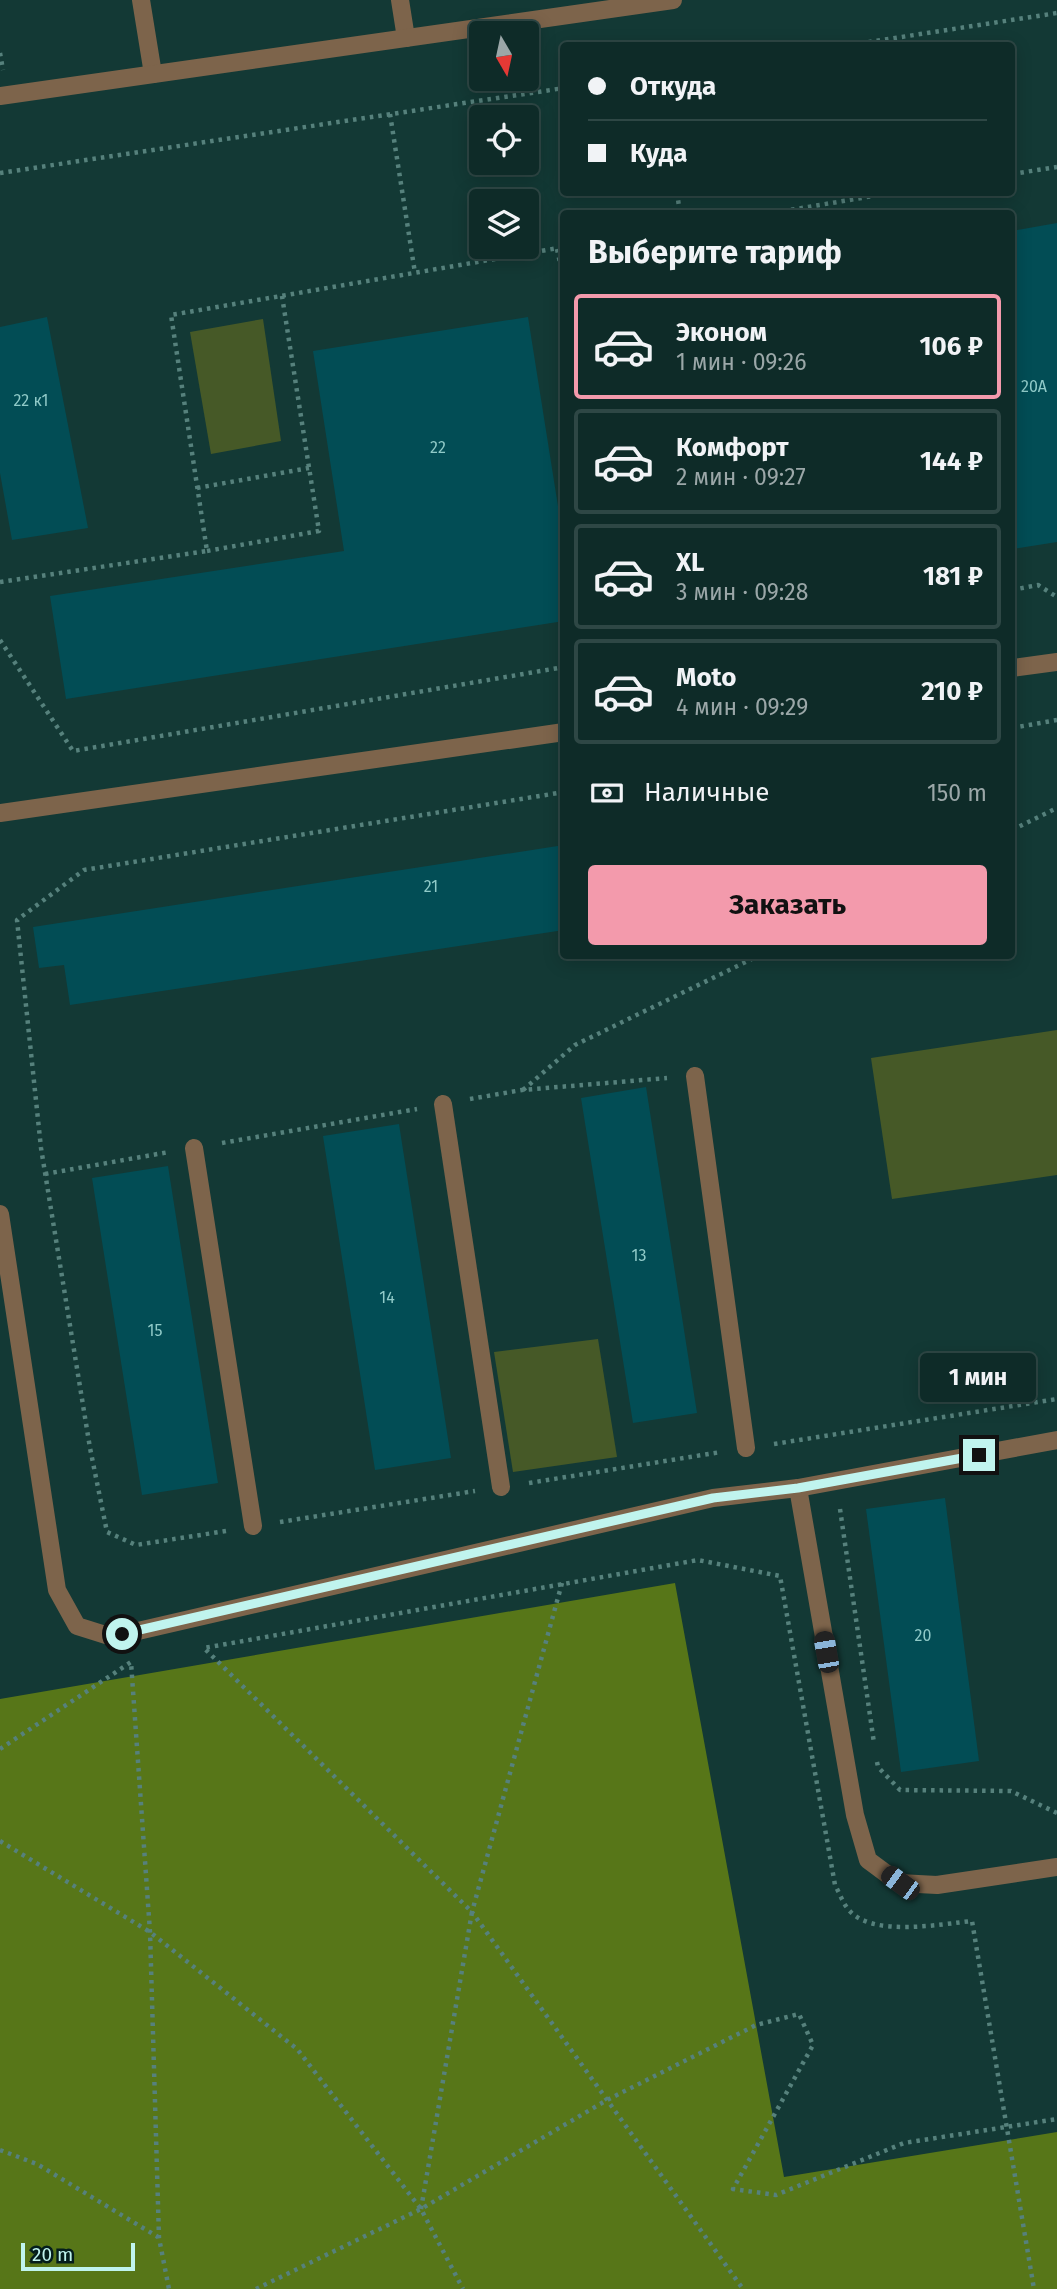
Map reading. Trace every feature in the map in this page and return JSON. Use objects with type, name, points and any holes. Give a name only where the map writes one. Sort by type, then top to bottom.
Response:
[{"type":"street","points":[[141,0],[153,74]]},
{"type":"street","points":[[400,0],[405,38]]},
{"type":"street","points":[[0,96],[662,1]]},
{"type":"street","points":[[1015,668],[1057,662]]},
{"type":"street","points":[[0,813],[560,733]]},
{"type":"street","points":[[695,1076],[746,1448]]},
{"type":"street","points":[[443,1104],[501,1487]]},
{"type":"street","points":[[194,1148],[253,1526]]},
{"type":"street","points":[[0,1214],[57,1590],[77,1626],[112,1637],[713,1498],[798,1488],[1057,1440]]},
{"type":"street","points":[[798,1488],[855,1815],[868,1860],[900,1883],[937,1885],[1057,1867]]},
{"type":"path","points":[[869,42],[1057,13]]},
{"type":"path","points":[[0,173],[560,89]]},
{"type":"path","points":[[390,114],[415,273]]},
{"type":"path","points":[[1015,174],[1057,167]]},
{"type":"path","points":[[795,210],[874,196]]},
{"type":"path","points":[[207,551],[171,315],[560,248]]},
{"type":"path","points":[[0,582],[319,531],[282,296]]},
{"type":"path","points":[[197,488],[309,468]]},
{"type":"path","points":[[1015,589],[1038,585],[1057,597]]},
{"type":"path","points":[[0,640],[73,751],[560,668]]},
{"type":"path","points":[[1015,727],[1057,720]]},
{"type":"path","points":[[560,793],[84,870],[17,920],[45,1174],[107,1532],[136,1545],[1057,1399]]},
{"type":"path","points":[[1015,829],[1057,808]]},
{"type":"path","points":[[522,1090],[575,1045],[752,959]]},
{"type":"path","points":[[45,1174],[522,1090],[695,1076]]},
{"type":"path","points":[[839,1505],[878,1767],[900,1790],[1011,1791],[1057,1813]]},
{"type":"path","points":[[743,2289],[472,1912],[204,1648],[698,1560],[780,1576],[835,1885],[849,1911],[873,1923],[900,1929],[972,1921],[1034,2289]]},
{"type":"path","points":[[421,2209],[472,1912],[562,1583]]},
{"type":"path","points":[[0,1749],[131,1662],[150,1932],[159,2238],[169,2289]]},
{"type":"path","points":[[0,1841],[150,1932],[297,2049],[421,2209],[463,2289]]},
{"type":"path","points":[[256,2289],[421,2209],[607,2101],[756,2025],[799,2014],[813,2045],[733,2189],[776,2195],[904,2143],[1057,2119]]},
{"type":"path","points":[[0,2150],[37,2164],[159,2238]]},
{"type":"green space","points":[[263,319],[281,441],[211,454],[190,332]]},
{"type":"green space","points":[[1057,1030],[1057,1175],[892,1199],[871,1058]]},
{"type":"green space","points":[[598,1339],[617,1457],[513,1472],[494,1352]]},
{"type":"green space","points":[[675,1583],[784,2177],[1057,2132],[1057,2289],[0,2289],[0,1699]]},
{"type":"building","points":[[1057,223],[1057,542],[1015,549],[1015,230]]},
{"type":"building","points":[[47,317],[88,528],[12,540],[0,473],[0,327]]},
{"type":"building","points":[[528,317],[560,519],[560,622],[66,699],[50,596],[344,551],[313,351]]},
{"type":"building","points":[[560,846],[560,931],[70,1005],[64,965],[39,968],[33,927]]},
{"type":"building","points":[[646,1087],[697,1413],[633,1423],[581,1098]]},
{"type":"building","points":[[399,1124],[451,1458],[375,1470],[323,1136]]},
{"type":"building","points":[[168,1166],[218,1483],[142,1495],[92,1178]]},
{"type":"building","points":[[945,1498],[979,1761],[901,1772],[866,1509]]},
{"type":"route","points":[[122,1634],[713,1498],[798,1488],[979,1455]]}]
